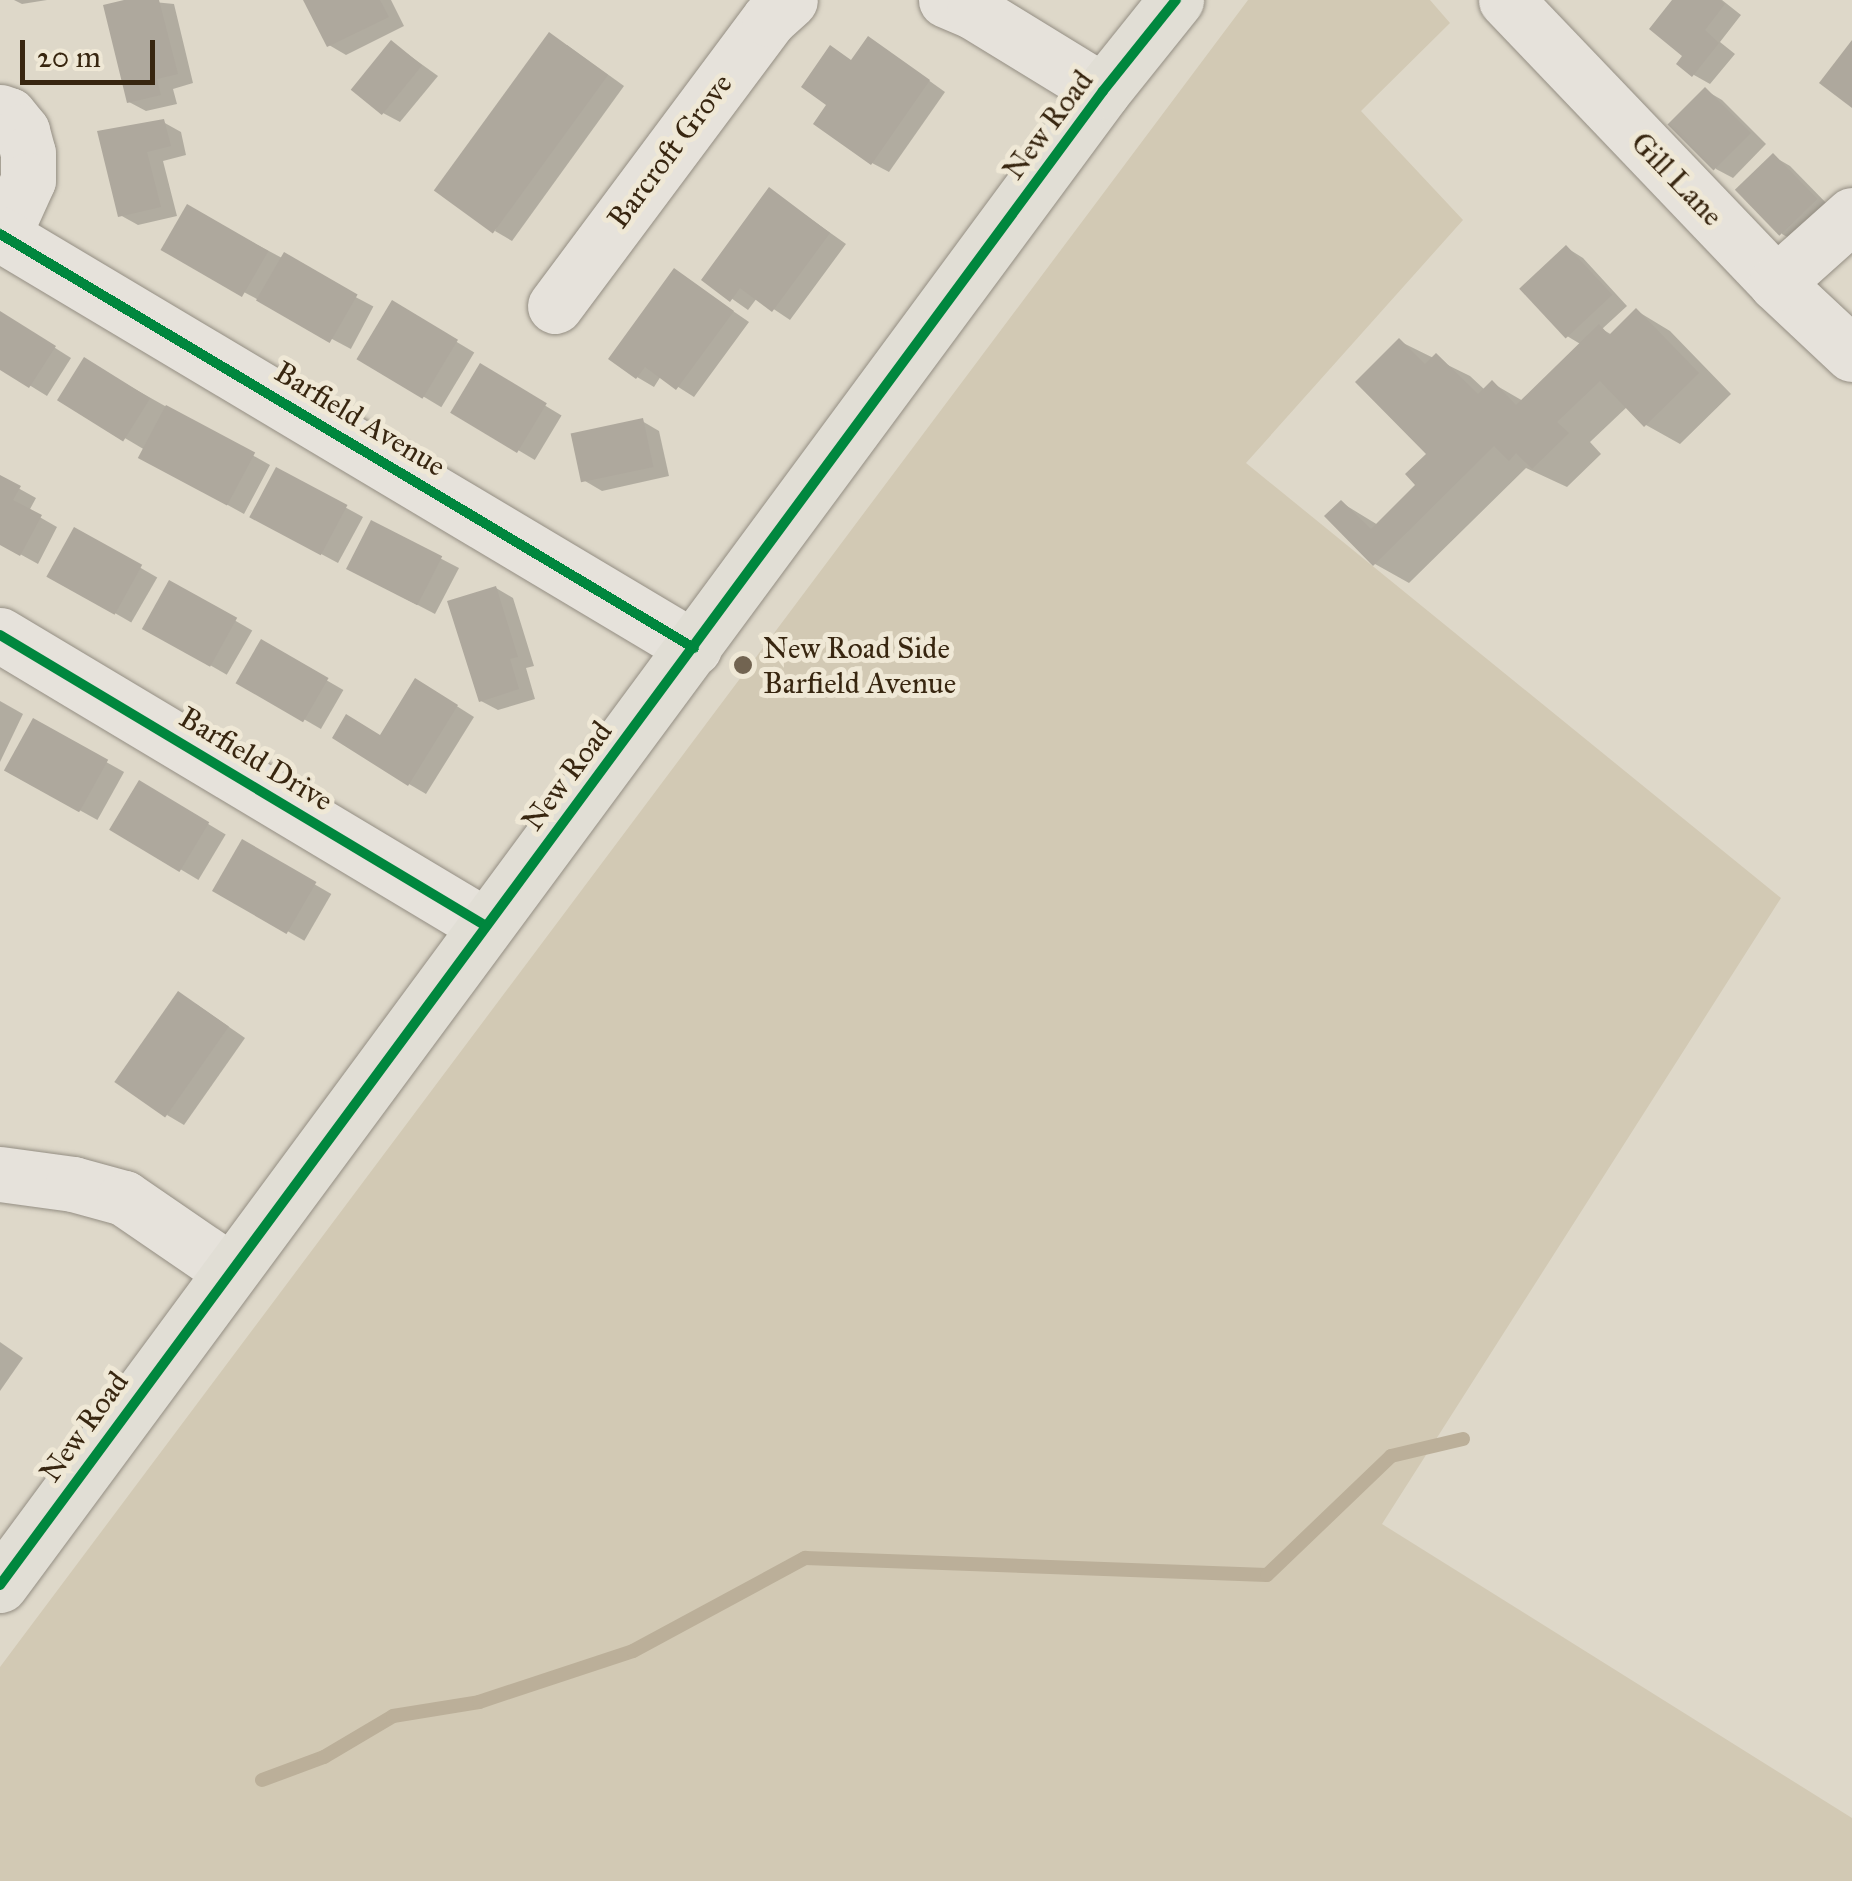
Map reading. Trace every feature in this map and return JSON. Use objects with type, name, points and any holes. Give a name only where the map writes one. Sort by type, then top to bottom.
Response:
[{"type":"main road","name":"New Road","points":[[0,1585],[1103,91],[1176,0]]},
{"type":"street","name":"Barcroft Grove","points":[[555,306],[768,20],[790,0]]},
{"type":"street","points":[[946,0],[974,12],[1103,91]]},
{"type":"street","name":"Gill Lane","points":[[1506,0],[1776,283],[1852,354]]},
{"type":"street","name":"Barfield Avenue","points":[[0,112],[9,114],[22,131],[28,153],[28,180],[2,235],[694,648]]},
{"type":"street","points":[[1776,283],[1852,215]]},
{"type":"street","name":"Barfield Drive","points":[[0,634],[486,926]]},
{"type":"street","points":[[0,1174],[74,1184],[124,1198],[229,1270]]},
{"type":"shaded area","points":[[1248,0],[1430,0],[1450,23],[1361,111],[1463,220],[1246,463],[1781,898],[1382,1524],[1852,1818],[1852,1881],[0,1881],[0,1667]]},
{"type":"building","points":[[124,0],[159,0],[178,74],[157,79],[161,95],[127,103],[103,5]]},
{"type":"building","points":[[303,0],[380,0],[389,17],[327,47]]},
{"type":"building","points":[[1672,0],[1720,0],[1725,4],[1705,30],[1719,43],[1692,77],[1676,64],[1682,56],[1649,29]]},
{"type":"building","points":[[549,32],[608,75],[493,233],[434,191]]},
{"type":"building","points":[[868,36],[930,80],[871,165],[813,124],[826,105],[801,87],[830,45],[851,60]]},
{"type":"building","points":[[391,40],[422,65],[382,115],[351,90]]},
{"type":"building","points":[[1852,40],[1852,108],[1819,83]]},
{"type":"building","points":[[1705,87],[1751,133],[1713,170],[1668,124]]},
{"type":"building","points":[[164,119],[171,146],[147,152],[161,207],[118,217],[97,131]]},
{"type":"building","points":[[1773,153],[1817,199],[1779,236],[1735,190]]},
{"type":"building","points":[[769,187],[830,233],[772,312],[740,288],[730,302],[701,280]]},
{"type":"building","points":[[187,204],[268,251],[242,297],[160,250]]},
{"type":"building","points":[[1566,245],[1612,295],[1566,338],[1519,289]]},
{"type":"building","points":[[284,252],[358,294],[330,343],[256,300]]},
{"type":"building","points":[[674,268],[734,311],[676,390],[645,367],[636,379],[608,359]]},
{"type":"building","points":[[392,300],[458,340],[422,399],[356,359]]},
{"type":"building","points":[[1636,308],[1699,373],[1644,427],[1600,381],[1557,422],[1569,433],[1532,469],[1516,453],[1509,461],[1494,446],[1373,566],[1324,516],[1341,500],[1371,529],[1415,485],[1405,474],[1426,454],[1355,382],[1399,338],[1425,364],[1436,353],[1478,394],[1492,380],[1516,405],[1599,324],[1609,335]]},
{"type":"building","points":[[0,311],[56,346],[29,388],[0,370]]},
{"type":"building","points":[[84,357],[150,398],[123,442],[57,400]]},
{"type":"building","points":[[480,363],[547,403],[517,453],[450,413]]},
{"type":"building","points":[[166,405],[255,452],[227,505],[138,458]]},
{"type":"building","points":[[643,418],[653,467],[581,482],[571,433]]},
{"type":"building","points":[[276,467],[348,505],[321,555],[249,517]]},
{"type":"building","points":[[0,475],[21,486],[13,500],[42,515],[20,556],[0,545]]},
{"type":"building","points":[[371,520],[442,556],[417,605],[346,569]]},
{"type":"building","points":[[74,527],[142,565],[115,615],[46,577]]},
{"type":"building","points":[[169,580],[237,618],[210,667],[142,629]]},
{"type":"building","points":[[496,586],[518,657],[510,659],[519,689],[479,702],[447,601]]},
{"type":"building","points":[[261,639],[329,678],[303,722],[236,683]]},
{"type":"building","points":[[415,678],[458,705],[408,786],[332,738],[346,714],[380,735]]},
{"type":"building","points":[[33,718],[108,760],[79,812],[4,770]]},
{"type":"building","points":[[139,780],[209,822],[179,872],[109,830]]},
{"type":"building","points":[[242,839],[316,882],[286,934],[212,891]]},
{"type":"building","points":[[178,991],[229,1027],[165,1117],[114,1082]]},
{"type":"waterway","points":[[262,1780],[324,1757],[393,1716],[479,1702],[633,1651],[805,1558],[1267,1575],[1391,1456],[1463,1439]]},
{"type":"cycle path","points":[[0,1585],[1103,91],[1176,0]]},
{"type":"cycle path","points":[[0,234],[694,648]]},
{"type":"cycle path","points":[[0,635],[486,926]]},
{"type":"place","name":"New Road Side Barfield Avenue","points":[[743,665]]}]
